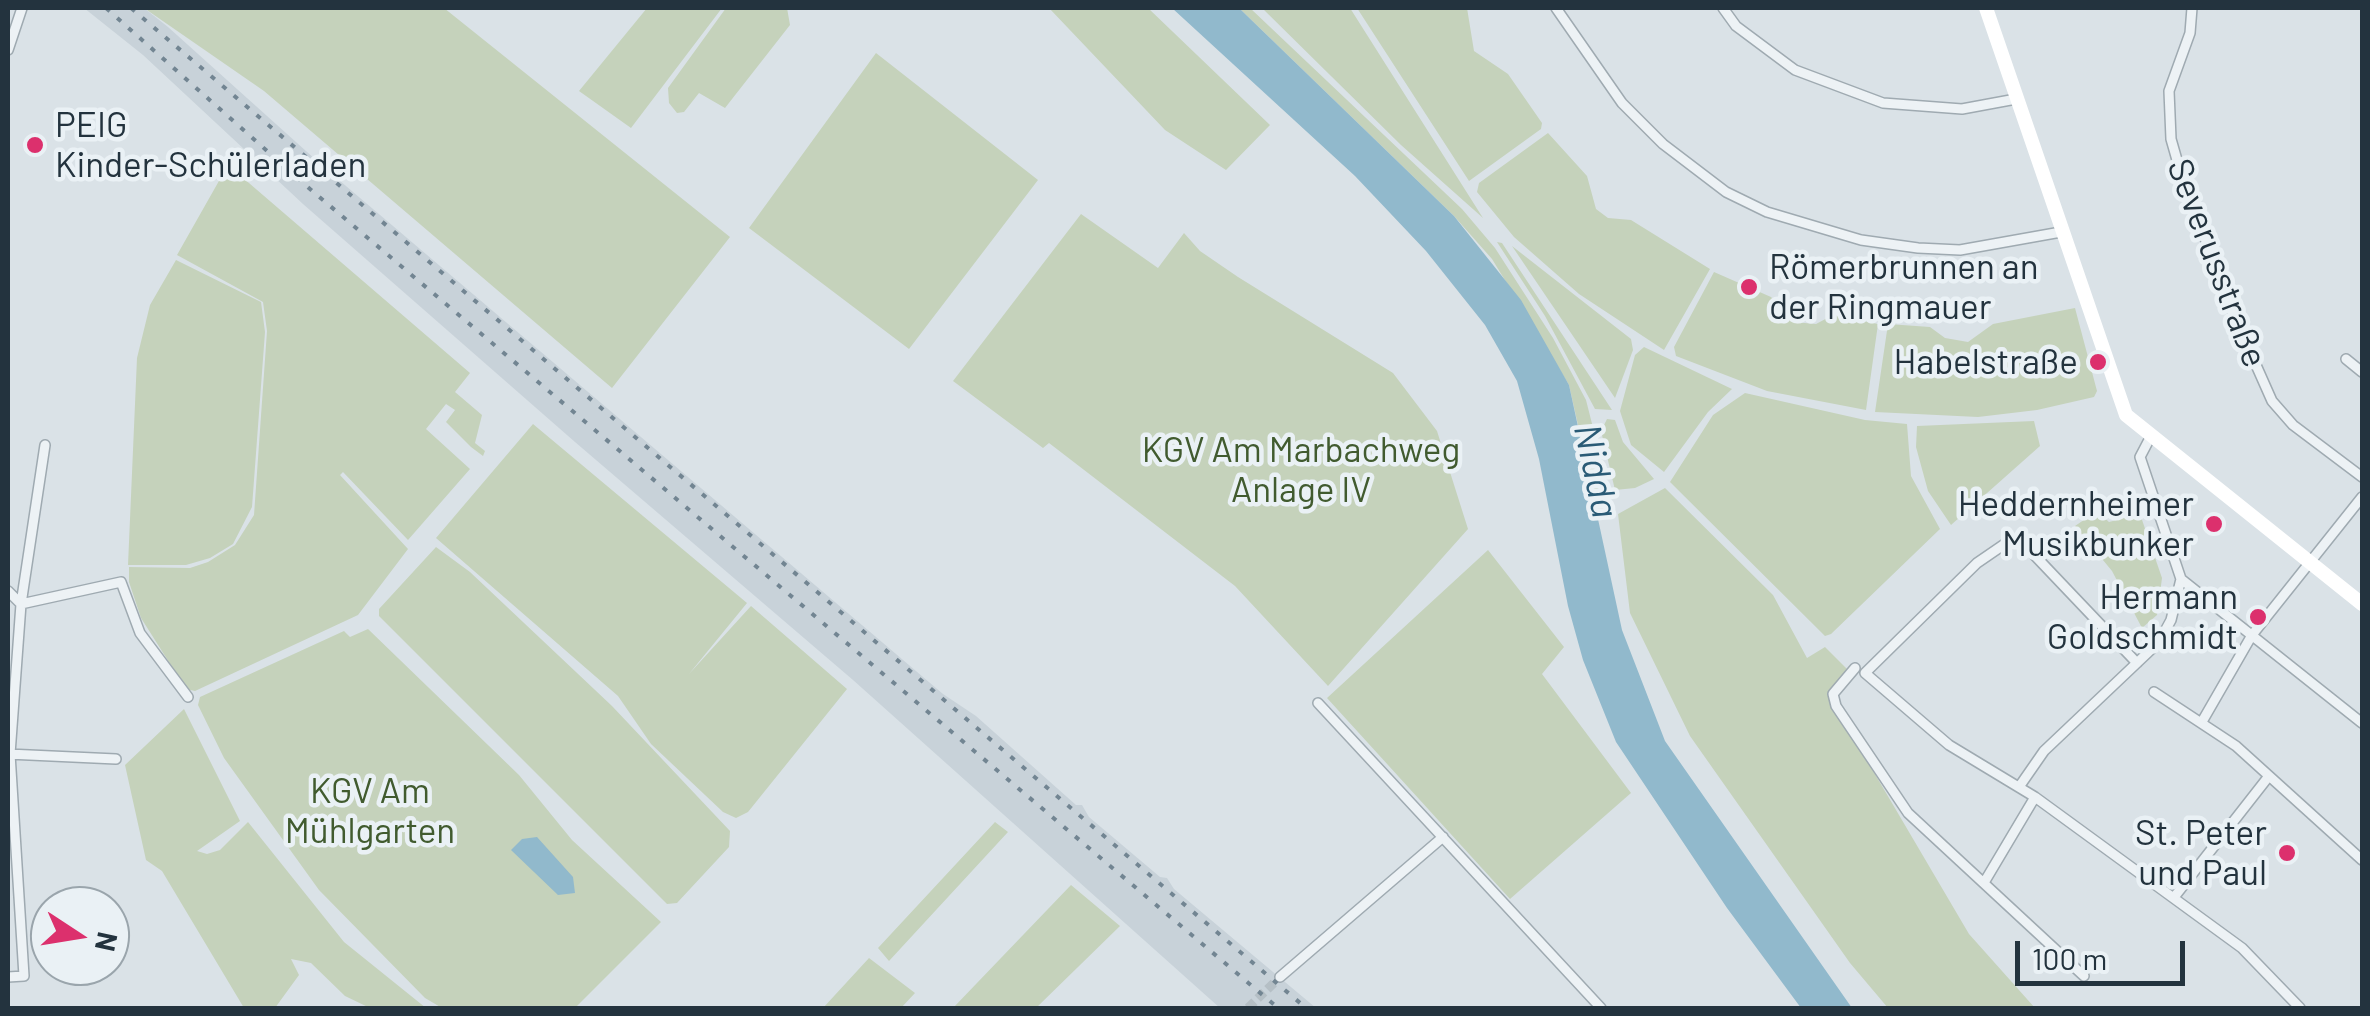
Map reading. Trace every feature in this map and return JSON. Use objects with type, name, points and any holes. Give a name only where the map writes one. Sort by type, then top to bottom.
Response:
[{"type":"street","points":[[8,50],[22,8]]},
{"type":"street","points":[[1556,8],[1622,104],[1663,144],[1726,192],[1767,212],[1852,238],[1918,248],[1985,247],[2061,232]]},
{"type":"street","points":[[1722,8],[1736,26],[1782,62],[1854,95],[1910,108],[1962,109],[2016,99]]},
{"type":"street","points":[[1986,8],[2126,415],[2362,604]]},
{"type":"street","name":"Severusstraße","points":[[2192,8],[2190,34],[2169,91],[2171,139],[2180,174],[2232,311],[2272,401],[2293,425],[2362,477]]},
{"type":"street","points":[[2346,359],[2362,372]]},
{"type":"street","points":[[2019,787],[2044,751],[2159,642],[2171,620],[2181,579],[2140,457],[2151,436]]},
{"type":"street","points":[[8,977],[24,976],[9,754],[21,604],[45,445]]},
{"type":"street","points":[[2203,720],[2252,635],[2362,497]]},
{"type":"street","points":[[2084,976],[1908,813],[1836,706],[1833,694],[1978,563],[2012,538],[2020,540],[2137,663]]},
{"type":"street","points":[[2181,579],[2362,723]]},
{"type":"street","points":[[21,604],[122,582],[140,633],[188,697]]},
{"type":"street","points":[[8,591],[21,604]]},
{"type":"street","points":[[1860,670],[1949,745],[2034,797],[2175,896],[2242,948],[2300,1008]]},
{"type":"street","points":[[2154,692],[2192,719],[2203,720],[2362,860]]},
{"type":"street","points":[[1318,703],[1601,1008]]},
{"type":"street","points":[[9,754],[116,759]]},
{"type":"street","points":[[2175,896],[2269,776]]},
{"type":"street","points":[[1984,882],[2034,797]]},
{"type":"street","points":[[1280,976],[1443,837]]},
{"type":"shaded area","points":[[84,8],[144,8],[168,27],[326,169],[943,694],[976,716],[1076,805],[1082,805],[1089,817],[1160,877],[1167,878],[1174,889],[1316,1008],[1220,1008],[853,680],[303,204],[143,55]]},
{"type":"green space","points":[[144,8],[444,8],[730,237],[612,388],[264,91]]},
{"type":"green space","points":[[647,8],[722,8],[631,128],[579,91]]},
{"type":"green space","points":[[726,8],[787,8],[790,25],[725,108],[699,93],[684,112],[677,113],[669,103],[668,88]]},
{"type":"green space","points":[[1049,8],[1148,8],[1270,125],[1226,170],[1165,130]]},
{"type":"green space","points":[[1239,8],[1250,8],[1462,209],[1495,248],[1553,338],[1586,400],[1605,475],[1604,485],[1594,496],[1569,385],[1492,259],[1454,216]]},
{"type":"green space","points":[[1262,8],[1350,8],[1483,218],[1401,145]]},
{"type":"green space","points":[[1357,8],[1467,8],[1474,51],[1508,74],[1542,123],[1541,129],[1469,181]]},
{"type":"green space","points":[[876,53],[1038,180],[909,349],[749,228]]},
{"type":"green space","points":[[1548,133],[1587,176],[1596,209],[1608,218],[1631,220],[1710,269],[1664,350],[1579,294],[1514,237],[1477,192],[1479,183]]},
{"type":"green space","points":[[228,165],[470,373],[455,392],[482,415],[475,443],[485,451],[483,456],[446,422],[455,410],[446,404],[426,429],[470,469],[408,540],[343,472],[340,475],[408,549],[358,615],[195,691],[186,689],[141,618],[129,582],[129,567],[190,568],[208,562],[235,545],[254,515],[267,331],[263,302],[177,255]]},
{"type":"green space","name":"KGV Am Marbachweg Anlage IV","points":[[1081,214],[1158,268],[1184,233],[1200,251],[1238,277],[1393,373],[1437,431],[1468,529],[1328,686],[1235,586],[1049,443],[1043,448],[953,381]]},
{"type":"green space","points":[[1497,242],[1502,243],[1612,410],[1595,409],[1545,316]]},
{"type":"green space","points":[[1512,246],[1631,339],[1633,350],[1615,398]]},
{"type":"green space","points":[[176,260],[261,302],[265,332],[252,507],[233,544],[210,558],[186,565],[128,565],[137,358],[150,305]]},
{"type":"green space","points":[[1714,272],[1771,297],[1793,322],[1816,324],[1833,315],[1878,324],[1866,410],[1767,391],[1676,356],[1674,347]]},
{"type":"green space","points":[[2075,308],[2097,391],[2094,397],[2037,410],[1978,417],[1875,412],[1888,324],[1930,327],[1945,338],[1968,342],[1993,324]]},
{"type":"green space","points":[[1644,347],[1732,389],[1708,412],[1664,472],[1631,445],[1620,411],[1635,355]]},
{"type":"green space","points":[[1745,393],[1865,420],[1907,424],[1911,476],[1940,529],[1831,634],[1825,636],[1670,482],[1713,415]]},
{"type":"green space","points":[[1607,419],[1615,420],[1623,442],[1654,479],[1635,488],[1615,490],[1601,431]]},
{"type":"green space","points":[[2034,421],[2040,446],[1951,525],[1928,491],[1916,447],[1917,426]]},
{"type":"green space","points":[[533,424],[747,603],[689,674],[751,606],[847,689],[748,812],[736,818],[723,812],[651,744],[618,696],[436,538]]},
{"type":"green space","points":[[1665,488],[1773,595],[1807,658],[1825,647],[1848,670],[1829,696],[1969,934],[2035,1008],[1888,1008],[1850,963],[1690,736],[1630,613],[1618,514]]},
{"type":"green space","points":[[2097,511],[2109,522],[2140,514],[2162,578],[2157,615],[2142,628],[2112,571],[2075,526]]},
{"type":"green space","name":"KGV Am Mühlgarten","points":[[436,547],[470,572],[612,706],[730,831],[729,847],[677,903],[667,904],[379,616],[379,609]]},
{"type":"green space","points":[[1488,550],[1564,647],[1542,674],[1631,793],[1510,899],[1327,698]]},
{"type":"green space","points":[[368,629],[519,775],[572,840],[661,922],[575,1008],[442,1008],[425,998],[319,890],[224,758],[198,705],[200,697],[344,631],[350,637]]},
{"type":"green space","points":[[184,709],[240,821],[197,851],[207,854],[220,850],[248,822],[344,942],[426,1008],[370,1008],[345,996],[311,963],[291,959],[299,975],[275,1008],[244,1008],[162,871],[146,860],[125,765]]},
{"type":"green space","points":[[995,822],[1008,832],[889,961],[878,948]]},
{"type":"green space","points":[[1071,885],[1120,926],[1036,1008],[953,1008]]},
{"type":"green space","points":[[869,958],[915,993],[901,1008],[823,1008]]},
{"type":"water","points":[[1172,8],[1239,8],[1454,216],[1521,300],[1569,385],[1622,630],[1665,741],[1852,1008],[1801,1008],[1727,908],[1616,742],[1583,660],[1568,606],[1539,459],[1517,381],[1485,325],[1426,251],[1355,176]]},
{"type":"water","points":[[537,837],[573,877],[575,893],[558,895],[511,850],[522,839]]},
{"type":"tunnel","points":[[1248,1008],[1280,977]]},
{"type":"railway","points":[[106,8],[310,189],[1278,1008]]},
{"type":"railway","points":[[131,8],[1306,1008]]},
{"type":"place","name":"PEIG Kinder-Schülerladen","points":[[35,145]]},
{"type":"place","name":"Römerbrunnen an der Ringmauer","points":[[1749,287]]},
{"type":"place","name":"Habelstraße","points":[[2098,362]]},
{"type":"place","name":"Heddernheimer Musikbunker","points":[[2214,524]]},
{"type":"place","name":"Hermann Goldschmidt","points":[[2258,617]]},
{"type":"place","name":"St. Peter und Paul","points":[[2287,853]]},
{"type":"water label","name":"Nidda","points":[[1596,471]]}]
